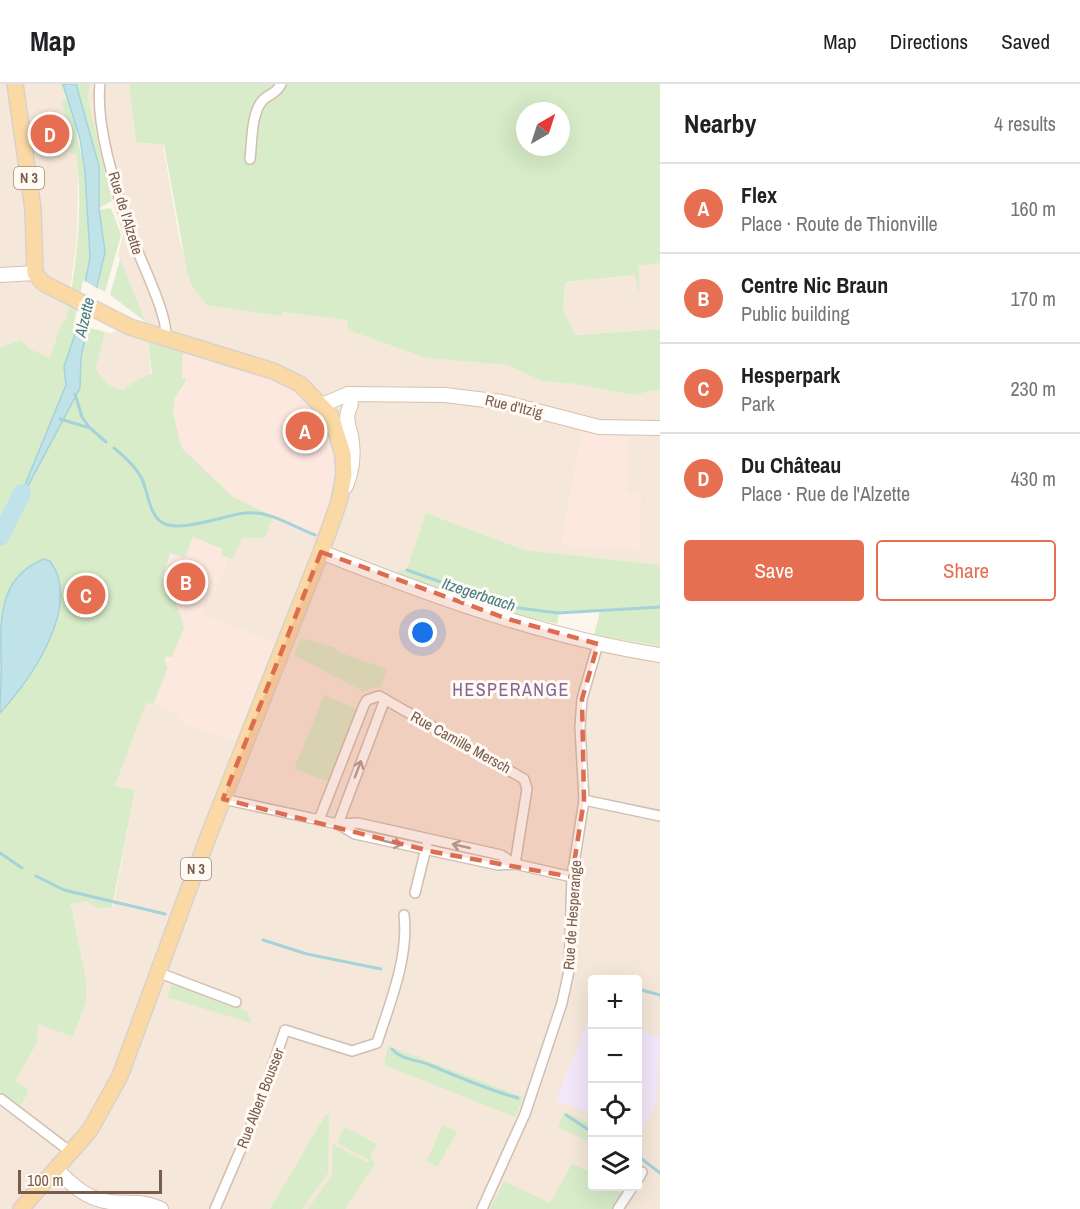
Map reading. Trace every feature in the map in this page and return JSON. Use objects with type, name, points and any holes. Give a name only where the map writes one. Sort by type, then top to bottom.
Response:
[{"type":"main road","name":"N 3","points":[[15,84],[32,200],[35,273]]},
{"type":"main road","points":[[0,275],[35,273],[43,283],[130,327],[287,376],[312,394],[326,410]]},
{"type":"main road","name":"Rue d'Itzig","points":[[326,410],[339,396],[421,393],[502,402],[599,427],[660,428]]},
{"type":"main road","name":"Rue d'Itzig","points":[[326,410],[351,404],[366,395]]},
{"type":"main road","points":[[339,502],[350,477],[353,458],[352,439],[345,421],[351,404]]},
{"type":"main road","name":"N 3","points":[[21,1209],[90,1130],[120,1076],[223,799],[321,552],[339,502],[344,475],[343,454],[326,410]]},
{"type":"main road","points":[[321,552],[390,579],[508,619],[598,644],[660,655]]},
{"type":"main road","points":[[57,1170],[91,1197],[111,1202],[147,1203],[161,1209]]},
{"type":"street","name":"Rue de l'Alzette","points":[[100,84],[99,93],[112,169],[144,270],[166,321],[165,338]]},
{"type":"street","points":[[250,159],[253,124],[262,101],[275,94],[281,84]]},
{"type":"street","name":"Rue de Hesperange","points":[[482,1209],[525,1114],[562,1003],[569,971],[572,877],[584,800],[580,727],[582,699],[598,644]]},
{"type":"street","points":[[319,820],[364,705],[373,696],[385,699],[338,824]]},
{"type":"street","name":"Rue Camille Mersch","points":[[385,699],[524,779],[527,789],[515,864]]},
{"type":"street","points":[[223,799],[338,824],[358,823],[501,855],[515,864]]},
{"type":"street","points":[[584,800],[660,816]]},
{"type":"street","points":[[338,824],[355,834],[425,850],[498,866],[515,864],[572,877]]},
{"type":"street","points":[[415,893],[428,839]]},
{"type":"street","name":"Rue Albert Bousser","points":[[215,1209],[256,1114],[285,1030],[352,1051],[377,1043],[393,992],[404,942],[404,915]]},
{"type":"street","points":[[157,972],[236,1002]]},
{"type":"street","points":[[1,1099],[72,1153]]},
{"type":"street","points":[[618,1209],[630,1191]]},
{"type":"highlighted area","points":[[321,552],[508,619],[598,644],[582,699],[584,800],[572,877],[434,852],[223,799]]},
{"type":"shaded area","points":[[0,84],[60,84],[67,101],[62,102],[71,133],[67,134],[71,150],[76,153],[78,169],[77,237],[66,322],[62,321],[51,359],[30,349],[21,340],[0,347]]},
{"type":"shaded area","points":[[90,84],[129,84],[136,142],[163,145],[179,237],[192,286],[283,312],[349,320],[353,332],[426,358],[507,365],[542,381],[575,384],[634,395],[660,389],[660,565],[525,550],[426,513],[510,613],[594,635],[660,646],[660,1209],[0,1209],[0,1092],[19,1107],[15,1081],[37,1043],[38,1023],[73,1037],[86,1003],[86,979],[71,903],[87,901],[98,909],[113,907],[135,790],[115,786],[146,704],[154,703],[177,713],[186,725],[235,740],[274,643],[199,614],[209,589],[215,591],[228,558],[233,560],[242,538],[265,538],[273,516],[318,532],[328,503],[334,470],[328,434],[224,368],[148,342],[151,375],[133,382],[124,390],[117,390],[103,381],[96,368],[105,332],[111,333],[146,321],[118,255],[123,235],[113,204],[88,99]]},
{"type":"shaded area","points":[[660,263],[660,329],[574,335],[563,311],[565,282],[636,275],[638,290],[640,290],[637,265]]},
{"type":"shaded area","points":[[183,352],[206,362],[270,378],[289,388],[314,409],[328,434],[334,470],[328,503],[318,532],[273,516],[232,496],[182,448],[173,413],[175,398],[187,382],[182,378]]},
{"type":"shaded area","points":[[582,429],[629,437],[627,492],[641,494],[640,550],[561,545]]},
{"type":"shaded area","points":[[193,537],[224,549],[221,555],[228,558],[215,591],[209,589],[200,614],[274,643],[235,740],[186,725],[179,720],[177,713],[154,703],[168,668],[164,660],[172,656],[162,579],[172,553]]},
{"type":"shaded area","points":[[588,1021],[588,1112],[556,1100]]},
{"type":"shaded area","points":[[642,1031],[660,1037],[657,1100],[642,1130]]},
{"type":"green space","points":[[60,84],[63,84],[68,93],[85,172],[90,258],[77,324],[105,332],[96,368],[107,383],[124,390],[133,382],[152,374],[148,342],[183,352],[182,378],[187,380],[175,398],[173,413],[182,448],[232,496],[273,516],[265,538],[242,538],[233,560],[221,555],[223,549],[193,537],[185,558],[171,553],[162,578],[179,611],[184,628],[172,657],[164,660],[168,668],[154,703],[146,704],[115,786],[135,790],[112,907],[98,909],[87,901],[71,904],[86,979],[86,1003],[73,1037],[38,1024],[37,1043],[15,1081],[29,1090],[20,1107],[0,1092],[0,347],[21,340],[30,349],[50,358],[62,321],[66,321],[76,259],[79,196],[76,154],[71,154],[67,134],[71,133],[61,102],[67,100]]},
{"type":"green space","points":[[76,84],[90,84],[88,99],[112,201],[99,208],[99,166]]},
{"type":"green space","points":[[129,84],[660,84],[660,263],[638,266],[640,290],[638,290],[635,275],[565,282],[563,311],[575,335],[660,329],[660,389],[634,395],[575,384],[542,381],[507,365],[426,358],[353,332],[347,326],[348,320],[283,312],[281,316],[207,305],[192,286],[187,271],[164,145],[136,142]]},
{"type":"green space","points":[[111,208],[121,235],[105,292],[98,288],[105,252],[99,210]]},
{"type":"green space","points":[[120,259],[146,322],[110,295]]},
{"type":"green space","points":[[426,513],[525,550],[660,565],[660,646],[594,635],[600,611],[559,613],[557,624],[510,613],[398,574],[399,571],[407,569]]},
{"type":"green space","points":[[301,638],[336,648],[338,652],[387,669],[380,689],[374,687],[364,692],[294,655]]},
{"type":"green space","points":[[324,695],[359,710],[331,782],[294,769]]},
{"type":"green space","points":[[172,983],[247,1011],[251,1023],[167,997]]},
{"type":"green space","points":[[388,1046],[523,1097],[515,1117],[384,1065]]},
{"type":"green space","points":[[564,1112],[588,1122],[588,1141],[558,1127]]},
{"type":"green space","points":[[326,1114],[329,1115],[328,1173],[302,1209],[270,1209]]},
{"type":"green space","points":[[442,1125],[457,1132],[437,1167],[427,1161]]},
{"type":"green space","points":[[345,1127],[377,1144],[370,1157],[375,1164],[345,1209],[308,1209],[332,1175],[333,1144],[367,1162],[369,1160],[337,1143]]},
{"type":"green space","points":[[572,1164],[588,1171],[588,1191],[618,1191],[623,1194],[612,1209],[490,1209],[504,1181],[550,1203]]},
{"type":"water","name":"Alzette","points":[[63,84],[76,84],[99,166],[99,208],[105,252],[81,357],[80,388],[13,514],[66,385],[64,367],[74,337],[90,258],[85,172],[80,139]]},
{"type":"water","points":[[44,559],[50,561],[59,579],[60,599],[57,619],[38,662],[0,713],[1,627],[6,599],[19,576],[29,566]]},
{"type":"pier","points":[[83,280],[100,290],[92,328],[74,324]]},
{"type":"waterway","points":[[75,394],[82,417],[89,427]]},
{"type":"waterway","name":"Itzegerbaach","points":[[60,419],[90,428],[106,442]]},
{"type":"waterway","name":"Itzegerbaach","points":[[114,448],[137,470],[153,512],[160,521],[168,525],[189,525],[236,514],[254,513],[272,517],[315,535]]},
{"type":"waterway","name":"Alzette","points":[[0,537],[22,493]]},
{"type":"waterway","name":"Itzegerbaach","points":[[407,570],[511,607],[558,613],[660,607]]},
{"type":"waterway","points":[[0,853],[22,868]]},
{"type":"waterway","points":[[36,876],[64,890],[165,914]]},
{"type":"waterway","points":[[263,940],[307,954],[381,969]]},
{"type":"waterway","points":[[642,990],[660,995]]},
{"type":"waterway","points":[[392,1049],[405,1058],[425,1063],[518,1098]]},
{"type":"waterway","points":[[566,1115],[588,1129]]},
{"type":"waterway","points":[[642,1159],[660,1173]]},
{"type":"place","name":"Du Château","points":[[50,134]]},
{"type":"place","name":"Flex","points":[[305,431]]},
{"type":"place","name":"Centre Nic Braun","points":[[186,582]]},
{"type":"place","name":"Hesperpark","points":[[86,595]]},
{"type":"district","name":"HESPERANGE","points":[[511,689]]}]
